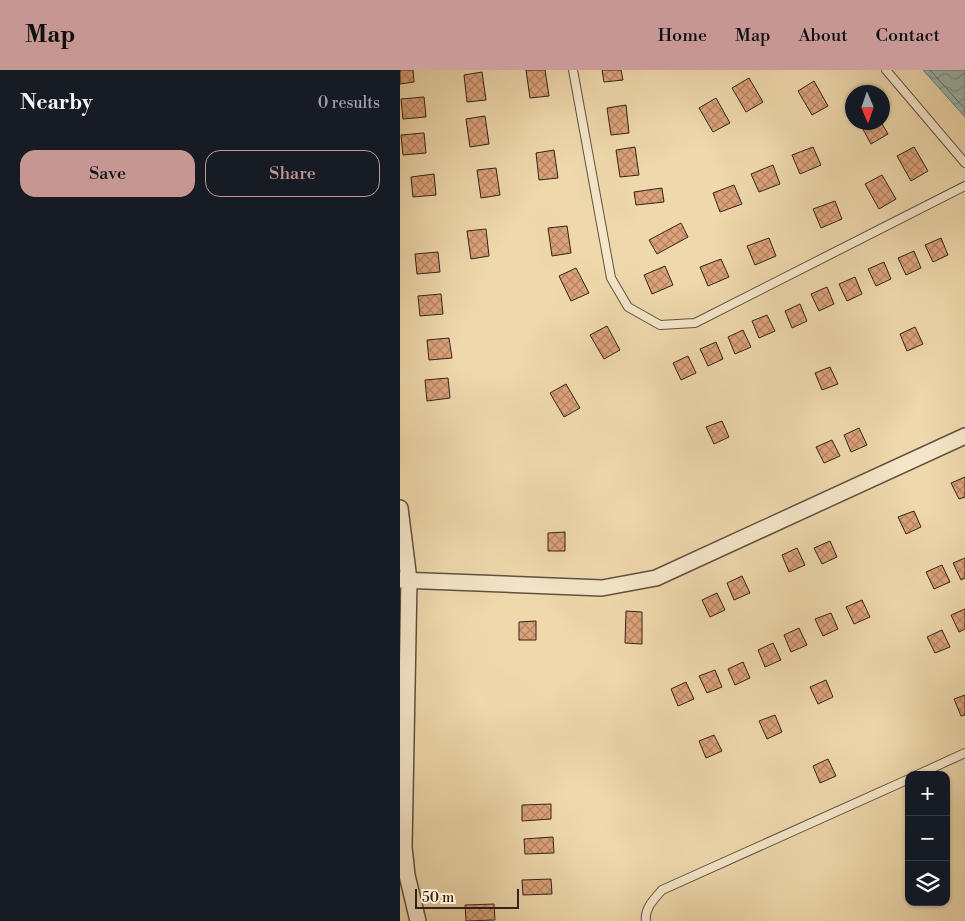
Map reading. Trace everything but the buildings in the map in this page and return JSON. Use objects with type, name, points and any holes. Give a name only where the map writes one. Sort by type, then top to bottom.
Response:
[{"type":"street","points":[[405,580],[602,588],[656,578],[965,436]]},
{"type":"street","points":[[400,508],[405,580],[402,804],[405,861],[418,921]]},
{"type":"lane","points":[[573,70],[611,278],[628,307],[660,325],[694,323],[965,186]]},
{"type":"lane","points":[[886,70],[965,163]]},
{"type":"lane","points":[[926,771],[965,753]]},
{"type":"lane","points":[[646,921],[645,917],[651,903],[662,890],[905,780]]},
{"type":"water","points":[[923,70],[965,70],[965,117]]}]
